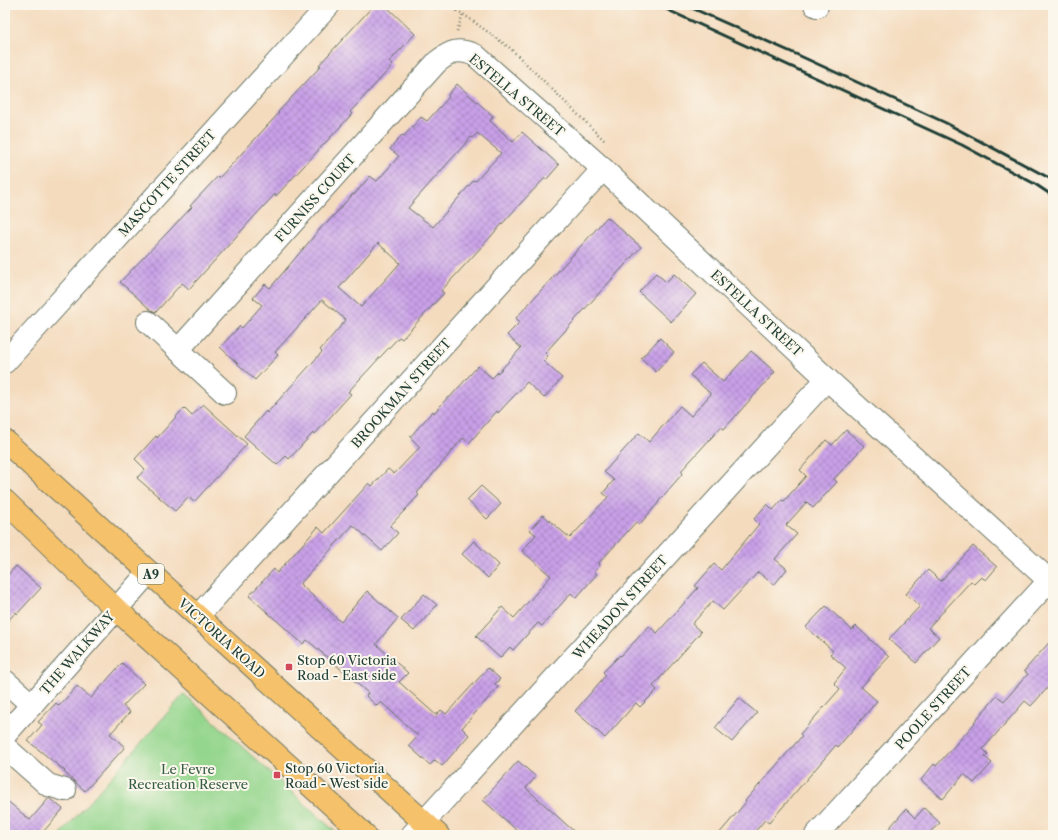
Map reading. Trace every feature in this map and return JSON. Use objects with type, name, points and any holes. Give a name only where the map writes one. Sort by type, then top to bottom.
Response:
[{"type":"highway","name":"VICTORIA ROAD","points":[[5,441],[198,616],[425,831]]},
{"type":"highway","points":[[5,501],[116,609],[365,835]]},
{"type":"street","name":"MASCOTTE STREET","points":[[5,362],[330,5]]},
{"type":"street","name":"ESTELLA STREET","points":[[456,42],[467,52],[475,55],[603,169],[1051,583]]},
{"type":"street","name":"FURNISS COURT","points":[[178,350],[456,42]]},
{"type":"street","name":"BROOKMAN STREET","points":[[198,616],[603,169]]},
{"type":"street","points":[[148,322],[225,393]]},
{"type":"street","name":"WHEADON STREET","points":[[425,831],[828,378]]},
{"type":"street","name":"THE WALKWAY","points":[[5,735],[149,572]]},
{"type":"street","name":"POOLE STREET","points":[[816,835],[1051,583]]},
{"type":"street","points":[[5,681],[32,705]]},
{"type":"street","points":[[5,747],[48,785],[64,790]]},
{"type":"path","points":[[446,5],[463,14],[510,48],[607,142]]},
{"type":"path","points":[[456,42],[463,14]]},
{"type":"green space","name":"Le Fevre Recreation Reserve","points":[[184,694],[339,835],[60,835]]},
{"type":"building","points":[[374,5],[385,5],[415,34],[389,62],[393,65],[350,112],[352,114],[276,196],[275,194],[189,289],[182,283],[156,312],[151,310],[120,282],[192,207],[190,206],[218,176],[219,178],[279,113],[278,112],[321,66],[319,65]]},
{"type":"building","points":[[457,84],[493,116],[490,121],[513,142],[522,132],[559,165],[546,180],[545,178],[521,203],[441,291],[444,293],[402,339],[399,337],[348,392],[351,394],[315,434],[313,433],[289,459],[286,456],[277,465],[244,436],[266,411],[267,413],[322,352],[320,350],[346,320],[322,300],[275,352],[278,355],[255,380],[220,347],[240,326],[242,328],[262,305],[253,298],[265,284],[270,288],[325,223],[326,224],[353,194],[354,195],[370,176],[377,181],[399,156],[390,149],[421,117],[427,121],[449,97],[448,95]],"holes":[[[477,133],[501,153],[476,181],[474,180],[433,227],[408,208],[471,137],[473,138]],[[378,243],[400,263],[361,307],[339,288]]]},
{"type":"building","points":[[607,217],[641,247],[545,353],[548,356],[543,361],[562,378],[544,398],[527,382],[498,413],[497,411],[469,443],[463,438],[417,493],[419,495],[390,526],[398,533],[382,551],[353,525],[300,584],[341,622],[367,591],[398,618],[376,644],[408,673],[399,682],[436,715],[441,710],[446,714],[488,668],[500,679],[495,684],[498,687],[462,728],[469,735],[442,766],[435,760],[430,765],[409,746],[418,736],[381,702],[377,706],[366,696],[368,693],[307,640],[303,644],[249,596],[274,569],[277,573],[318,527],[324,533],[369,483],[372,486],[388,469],[394,474],[420,447],[410,437],[433,411],[434,413],[478,366],[492,378],[499,372],[521,348],[507,335],[520,322],[516,318]]},
{"type":"building","points":[[656,273],[666,282],[674,274],[696,294],[671,322],[639,292]]},
{"type":"building","points":[[660,338],[674,352],[656,372],[641,358]]},
{"type":"building","points":[[751,351],[775,372],[724,429],[721,427],[681,471],[683,473],[640,524],[636,522],[599,563],[600,565],[594,572],[597,574],[576,598],[571,593],[542,626],[538,623],[513,650],[510,647],[500,658],[476,636],[502,607],[514,618],[551,576],[522,551],[536,535],[530,530],[543,515],[570,538],[608,497],[603,493],[614,480],[604,472],[639,433],[649,442],[680,406],[691,416],[711,394],[690,375],[702,363],[723,382]]},
{"type":"building","points":[[203,404],[247,444],[194,502],[188,497],[175,511],[137,478],[145,469],[135,459],[156,436],[157,438],[184,408],[192,416]]},
{"type":"building","points":[[846,430],[864,446],[834,479],[837,482],[813,508],[807,502],[786,525],[797,534],[775,559],[787,569],[774,585],[758,572],[723,610],[713,601],[692,624],[701,632],[653,686],[657,690],[640,707],[636,703],[605,738],[575,711],[606,675],[603,672],[620,655],[621,656],[649,626],[657,633],[698,588],[695,586],[714,564],[721,570],[759,524],[754,519],[767,504],[773,510],[782,500],[784,501],[806,476],[800,470],[826,440],[832,445]]},
{"type":"building","points":[[481,486],[501,504],[487,519],[467,500]]},
{"type":"building","points":[[474,541],[499,565],[488,578],[462,554]]},
{"type":"building","points":[[973,546],[997,567],[986,580],[981,577],[974,584],[971,581],[928,628],[939,637],[916,663],[889,639],[920,606],[906,594],[928,570],[941,581]]},
{"type":"building","points":[[16,566],[41,588],[17,614],[16,612],[5,624],[5,578]]},
{"type":"building","points":[[424,594],[437,605],[414,631],[401,620]]},
{"type":"building","points":[[826,606],[852,630],[856,626],[889,657],[861,687],[877,701],[838,747],[836,745],[769,823],[765,820],[752,835],[718,835],[746,802],[745,801],[802,736],[800,734],[840,689],[834,683],[846,668],[830,654],[833,651],[806,627]]},
{"type":"building","points":[[1053,638],[1053,682],[1031,706],[1025,701],[983,749],[988,754],[985,757],[992,763],[974,783],[964,774],[943,799],[921,780],[934,764],[936,766],[975,723],[974,722],[997,696],[1004,701],[1028,674],[1024,671]]},
{"type":"building","points":[[122,663],[144,684],[123,706],[130,712],[110,734],[125,747],[85,791],[64,772],[65,771],[28,741],[42,725],[38,722],[56,703],[59,706],[77,686],[91,698]]},
{"type":"building","points":[[739,698],[757,713],[732,742],[715,728]]},
{"type":"building","points":[[518,761],[536,777],[526,788],[578,835],[522,835],[483,800]]},
{"type":"building","points":[[49,798],[63,809],[43,832],[48,835],[10,835],[5,831],[5,799],[30,820]]},
{"type":"building","points":[[924,808],[940,823],[930,832],[933,835],[883,835],[906,809],[915,818]]},
{"type":"railway","points":[[657,5],[962,145],[1035,184],[1053,196]]},
{"type":"railway","points":[[685,5],[946,123],[1053,180]]},
{"type":"place","name":"Stop 60 Victoria Road - East side","points":[[289,667]]},
{"type":"place","name":"Stop 60 Victoria Road - West side","points":[[277,775]]}]
